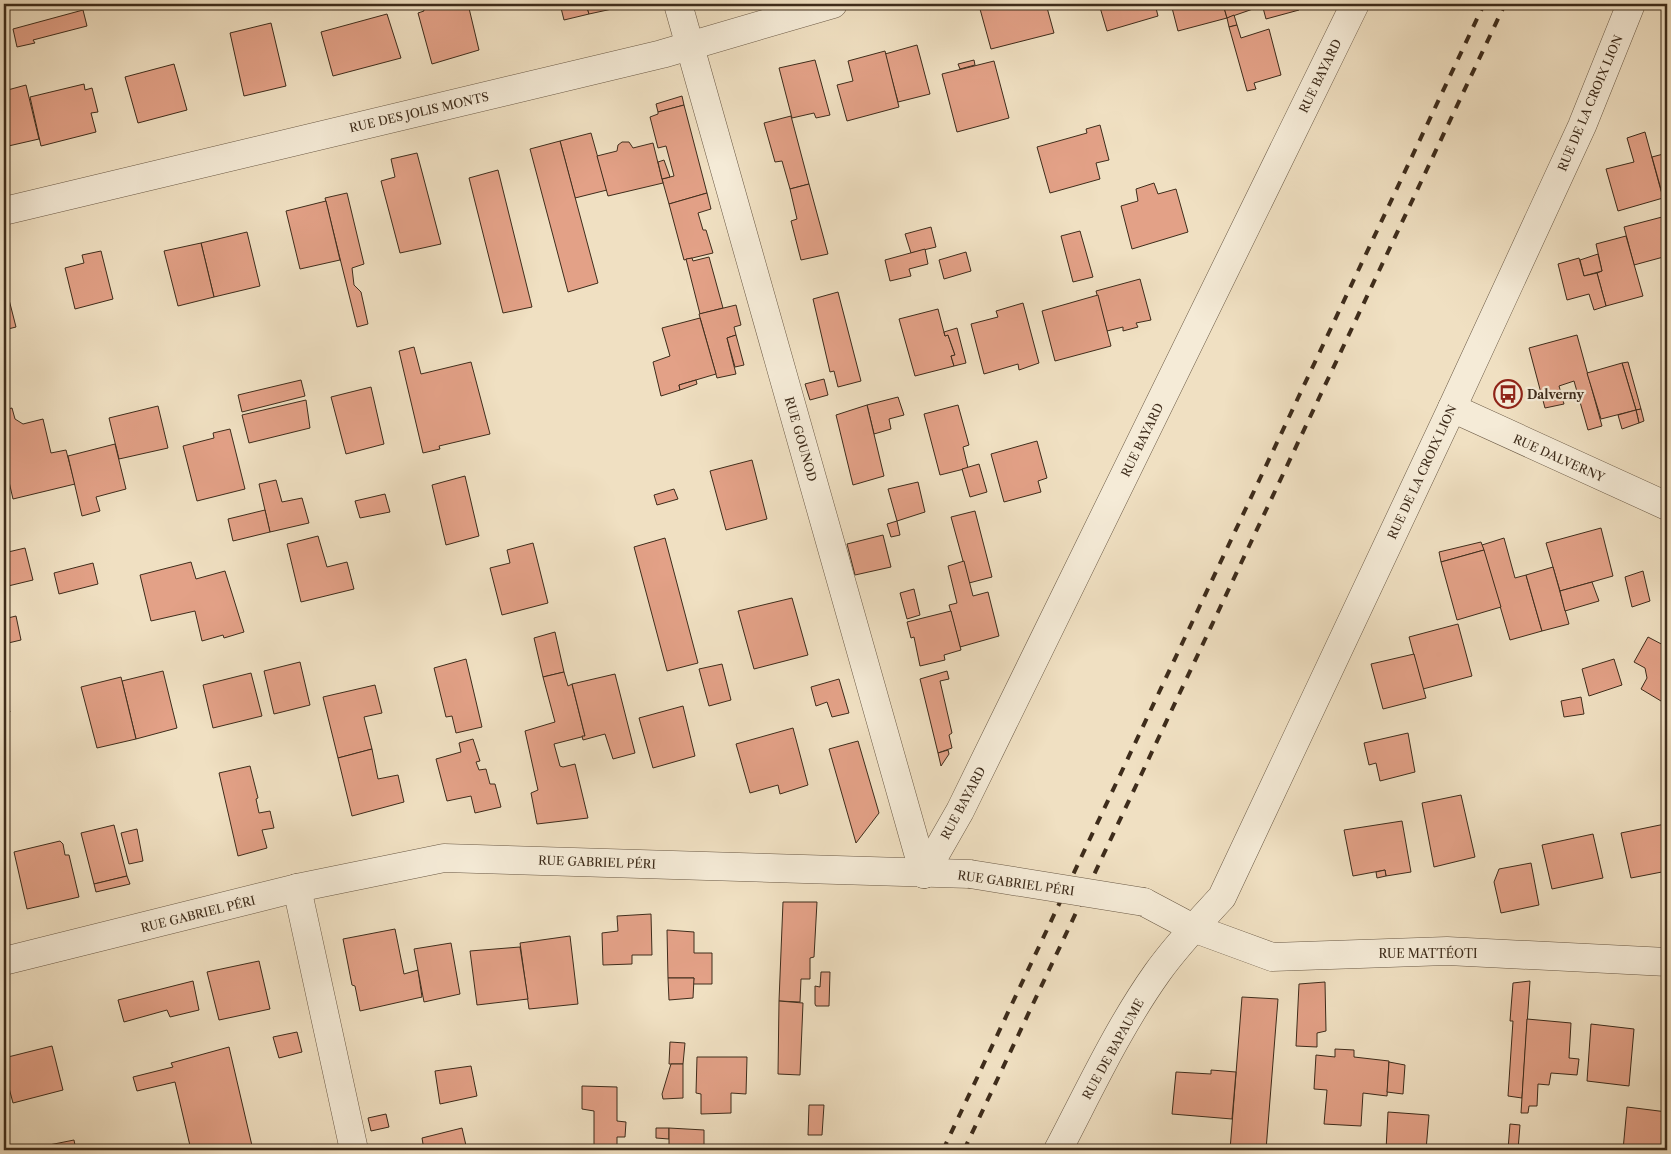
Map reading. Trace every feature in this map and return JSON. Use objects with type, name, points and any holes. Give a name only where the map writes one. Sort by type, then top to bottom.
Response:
[{"type":"street","name":"RUE GOUNOD","points":[[678,4],[924,874]]},
{"type":"street","name":"RUE DES JOLIS MONTS","points":[[4,212],[691,46],[833,4]]},
{"type":"street","name":"RUE BAYARD","points":[[924,874],[969,793],[1356,4]]},
{"type":"street","name":"RUE DE LA CROIX LION","points":[[1193,928],[1222,897],[1452,408],[1582,126],[1631,4]]},
{"type":"street","name":"RUE DALVERNY","points":[[1452,408],[1667,506]]},
{"type":"street","name":"RUE GABRIEL PÉRI","points":[[4,961],[297,888],[444,858],[970,874],[1144,902],[1193,928]]},
{"type":"street","points":[[297,888],[354,1150]]},
{"type":"street","name":"RUE MATTÉOTI","points":[[1193,928],[1272,957],[1447,951],[1667,962]]},
{"type":"street","name":"RUE DE BAPAUME","points":[[1058,1150],[1127,1019],[1158,972],[1193,928]]},
{"type":"building","points":[[422,4],[468,4],[479,50],[432,64],[418,13],[424,11]]},
{"type":"building","points":[[560,4],[586,4],[589,14],[564,20]]},
{"type":"building","points":[[586,4],[611,4],[612,9],[589,14]]},
{"type":"building","points":[[1002,4],[1046,4],[1054,33],[991,49],[980,9]]},
{"type":"building","points":[[1099,4],[1155,4],[1158,16],[1107,31]]},
{"type":"building","points":[[1171,4],[1223,4],[1227,18],[1178,31]]},
{"type":"building","points":[[1223,4],[1252,4],[1253,9],[1227,18]]},
{"type":"building","points":[[1262,4],[1297,4],[1299,10],[1266,19]]},
{"type":"building","points":[[83,10],[87,26],[33,40],[35,43],[17,47],[13,29]]},
{"type":"building","points":[[387,14],[401,58],[333,76],[321,32]]},
{"type":"building","points":[[1234,15],[1237,25],[1229,27],[1227,18]]},
{"type":"building","points":[[271,23],[286,86],[244,96],[230,33]]},
{"type":"building","points":[[1237,25],[1241,38],[1269,29],[1281,75],[1254,83],[1256,89],[1247,91],[1229,27]]},
{"type":"building","points":[[917,45],[930,94],[898,102],[885,54]]},
{"type":"building","points":[[885,51],[899,107],[847,121],[837,85],[853,81],[848,61]]},
{"type":"building","points":[[815,60],[830,115],[816,118],[814,113],[792,118],[779,68]]},
{"type":"building","points":[[974,60],[975,65],[960,69],[958,64]]},
{"type":"building","points":[[994,61],[1009,118],[957,132],[942,74]]},
{"type":"building","points":[[174,64],[187,110],[138,123],[125,77]]},
{"type":"building","points":[[84,84],[85,90],[92,88],[98,112],[91,113],[96,132],[41,146],[30,97]]},
{"type":"building","points":[[26,85],[39,139],[4,147],[4,91]]},
{"type":"building","points":[[682,96],[684,105],[658,112],[656,104]]},
{"type":"building","points":[[684,105],[707,193],[669,204],[662,179],[674,176],[666,146],[658,148],[650,117],[658,114],[658,112]]},
{"type":"building","points":[[791,116],[809,184],[790,189],[782,161],[775,162],[764,123]]},
{"type":"building","points":[[1100,125],[1109,160],[1096,163],[1100,179],[1050,193],[1037,147],[1087,133],[1086,129]]},
{"type":"building","points":[[1645,132],[1663,198],[1618,211],[1606,169],[1634,162],[1627,138]]},
{"type":"building","points":[[591,133],[607,190],[575,198],[560,141]]},
{"type":"building","points":[[560,141],[598,283],[568,292],[530,149]]},
{"type":"building","points":[[622,142],[629,142],[633,148],[653,143],[663,183],[608,196],[597,156],[617,151],[618,145]]},
{"type":"building","points":[[417,153],[441,244],[400,253],[381,181],[395,177],[391,159]]},
{"type":"building","points":[[1667,153],[1667,211],[1652,157]]},
{"type":"building","points":[[664,160],[670,177],[662,179],[658,162]]},
{"type":"building","points":[[498,170],[532,307],[503,313],[469,178]]},
{"type":"building","points":[[1154,183],[1158,194],[1176,189],[1188,232],[1132,249],[1121,206],[1138,201],[1136,189]]},
{"type":"building","points":[[809,184],[828,254],[801,260],[791,221],[797,219],[790,189]]},
{"type":"building","points":[[347,193],[364,264],[352,268],[354,285],[361,292],[368,324],[357,327],[325,198]]},
{"type":"building","points":[[707,193],[711,209],[698,213],[703,230],[706,230],[713,253],[684,260],[669,204]]},
{"type":"building","points":[[326,201],[340,260],[300,269],[286,211]]},
{"type":"building","points":[[1662,217],[1667,238],[1667,256],[1634,265],[1624,227]]},
{"type":"building","points":[[931,227],[936,247],[911,253],[905,234]]},
{"type":"building","points":[[1080,231],[1093,277],[1073,282],[1061,236]]},
{"type":"building","points":[[247,232],[260,286],[214,297],[201,243]]},
{"type":"building","points":[[1626,236],[1643,296],[1606,306],[1597,273],[1602,271],[1596,244]]},
{"type":"building","points":[[201,243],[214,297],[178,306],[164,251]]},
{"type":"building","points":[[925,249],[928,264],[909,269],[911,276],[890,281],[885,260]]},
{"type":"building","points":[[101,251],[113,299],[75,309],[65,268],[84,263],[82,255]]},
{"type":"building","points":[[966,252],[971,271],[944,279],[939,260]]},
{"type":"building","points":[[1598,254],[1602,271],[1584,276],[1580,260]]},
{"type":"building","points":[[709,257],[723,308],[700,314],[686,259],[692,258],[693,261]]},
{"type":"building","points":[[1579,258],[1584,276],[1597,273],[1606,306],[1594,310],[1589,294],[1567,300],[1558,264]]},
{"type":"building","points":[[1140,279],[1151,320],[1136,323],[1138,327],[1123,331],[1123,327],[1107,331],[1096,291]]},
{"type":"building","points":[[4,280],[16,327],[4,330]]},
{"type":"building","points":[[838,292],[861,381],[838,387],[834,371],[830,372],[813,299]]},
{"type":"building","points":[[1098,295],[1111,346],[1055,361],[1042,311]]},
{"type":"building","points":[[1023,303],[1039,363],[1019,370],[1018,364],[984,374],[971,324],[998,317],[996,311]]},
{"type":"building","points":[[736,305],[741,325],[734,327],[736,335],[727,338],[736,374],[717,378],[699,314]]},
{"type":"building","points":[[938,309],[945,336],[948,335],[955,355],[951,356],[954,366],[915,376],[899,319]]},
{"type":"building","points":[[700,318],[716,374],[679,385],[680,390],[661,396],[653,362],[670,356],[662,328]]},
{"type":"building","points":[[957,328],[966,363],[954,366],[951,356],[955,355],[948,335],[945,336],[944,332]]},
{"type":"building","points":[[736,335],[744,365],[735,367],[727,338]]},
{"type":"building","points":[[1577,335],[1602,426],[1588,430],[1574,381],[1559,386],[1564,404],[1545,408],[1529,348]]},
{"type":"building","points":[[414,347],[421,374],[471,362],[490,434],[439,446],[440,449],[423,453],[399,351]]},
{"type":"building","points":[[1628,362],[1641,409],[1636,410],[1622,363]]},
{"type":"building","points":[[1622,363],[1636,410],[1601,419],[1587,373]]},
{"type":"building","points":[[824,379],[828,395],[810,400],[805,384]]},
{"type":"building","points":[[301,380],[305,396],[242,412],[238,395]]},
{"type":"building","points":[[696,380],[697,384],[680,390],[679,385]]},
{"type":"building","points":[[371,387],[384,444],[346,454],[331,397]]},
{"type":"building","points":[[898,397],[904,415],[889,419],[891,429],[874,434],[867,405]]},
{"type":"building","points":[[306,400],[310,428],[249,443],[242,415]]},
{"type":"building","points":[[867,405],[884,476],[853,485],[836,415]]},
{"type":"building","points":[[958,405],[969,445],[963,447],[968,468],[940,475],[924,414]]},
{"type":"building","points":[[158,406],[168,448],[119,459],[109,418]]},
{"type":"building","points":[[12,408],[15,419],[23,424],[43,419],[51,453],[66,450],[75,484],[13,499],[4,460],[4,410]]},
{"type":"building","points":[[1641,409],[1644,421],[1639,423],[1636,410]]},
{"type":"building","points":[[1636,410],[1639,423],[1622,429],[1618,415]]},
{"type":"building","points":[[230,429],[245,489],[197,501],[183,446],[214,438],[213,433]]},
{"type":"building","points":[[1037,441],[1047,478],[1038,481],[1041,492],[1004,502],[991,454]]},
{"type":"building","points":[[115,444],[126,489],[96,497],[100,511],[82,516],[68,456]]},
{"type":"building","points":[[752,460],[767,519],[726,530],[710,471]]},
{"type":"building","points":[[979,464],[987,492],[970,497],[962,469]]},
{"type":"building","points":[[465,476],[479,536],[446,545],[432,485]]},
{"type":"building","points":[[276,480],[282,502],[302,498],[309,523],[270,532],[259,484]]},
{"type":"building","points":[[918,482],[925,512],[897,521],[888,489]]},
{"type":"building","points":[[674,489],[678,499],[657,505],[654,495]]},
{"type":"building","points":[[385,494],[390,512],[360,518],[355,501]]},
{"type":"building","points":[[265,510],[270,532],[233,541],[228,519]]},
{"type":"building","points":[[975,511],[992,577],[969,583],[951,517]]},
{"type":"building","points":[[897,521],[900,535],[891,537],[887,524]]},
{"type":"building","points":[[1601,528],[1613,576],[1560,591],[1546,543]]},
{"type":"building","points":[[883,535],[891,567],[855,575],[847,544]]},
{"type":"building","points":[[318,536],[327,567],[347,562],[354,589],[301,602],[287,544]]},
{"type":"building","points":[[665,538],[698,663],[667,671],[634,547]]},
{"type":"building","points":[[1504,538],[1515,578],[1526,575],[1542,631],[1510,640],[1482,545]]},
{"type":"building","points":[[1481,542],[1484,550],[1441,562],[1439,552]]},
{"type":"building","points":[[533,543],[548,603],[502,615],[490,568],[510,563],[507,550]]},
{"type":"building","points":[[25,548],[33,580],[4,587],[4,553]]},
{"type":"building","points":[[1484,550],[1501,607],[1457,620],[1441,562]]},
{"type":"building","points":[[964,561],[973,596],[988,592],[999,636],[960,647],[949,605],[957,603],[948,566]]},
{"type":"building","points":[[191,562],[196,579],[225,571],[244,632],[224,638],[223,635],[202,641],[195,611],[151,621],[140,575]]},
{"type":"building","points":[[93,563],[98,584],[59,594],[54,573]]},
{"type":"building","points":[[1553,567],[1569,624],[1542,631],[1526,575]]},
{"type":"building","points":[[1643,571],[1650,601],[1632,607],[1625,577]]},
{"type":"building","points":[[1592,582],[1599,601],[1565,611],[1560,591]]},
{"type":"building","points":[[914,589],[920,615],[907,619],[900,593]]},
{"type":"building","points":[[792,598],[808,655],[754,669],[738,611]]},
{"type":"building","points":[[951,611],[961,650],[944,655],[945,660],[920,666],[914,637],[911,638],[907,622]]},
{"type":"building","points":[[16,616],[21,640],[4,644],[4,619]]},
{"type":"building","points":[[1458,624],[1472,676],[1423,689],[1409,637]]},
{"type":"building","points":[[555,632],[564,672],[543,677],[534,638]]},
{"type":"building","points":[[1648,637],[1667,647],[1666,704],[1641,689],[1647,678],[1645,668],[1634,662]]},
{"type":"building","points":[[1414,654],[1426,698],[1383,709],[1371,664]]},
{"type":"building","points":[[466,659],[482,727],[456,733],[452,716],[446,717],[434,668]]},
{"type":"building","points":[[1614,659],[1622,685],[1589,696],[1582,669]]},
{"type":"building","points":[[300,662],[310,705],[274,714],[264,671]]},
{"type":"building","points":[[722,664],[731,700],[709,706],[699,669]]},
{"type":"building","points":[[163,671],[177,728],[136,739],[122,681]]},
{"type":"building","points":[[947,671],[949,679],[940,681],[952,733],[949,735],[952,748],[938,753],[920,679]]},
{"type":"building","points":[[564,672],[568,686],[572,684],[585,736],[554,744],[560,766],[575,764],[588,818],[537,824],[531,793],[538,790],[525,731],[555,722],[543,677]]},
{"type":"building","points":[[251,673],[262,716],[213,728],[203,685]]},
{"type":"building","points":[[615,674],[635,753],[613,759],[605,734],[583,740],[582,736],[585,736],[572,684]]},
{"type":"building","points":[[121,677],[136,739],[97,748],[81,687]]},
{"type":"building","points":[[839,679],[849,713],[832,717],[827,702],[816,706],[811,687]]},
{"type":"building","points":[[375,685],[382,713],[364,717],[372,749],[338,758],[323,697]]},
{"type":"building","points":[[4,693],[10,712],[4,714]]},
{"type":"building","points":[[1581,697],[1584,714],[1564,717],[1561,701]]},
{"type":"building","points":[[683,706],[695,756],[653,768],[639,718]]},
{"type":"building","points":[[793,728],[808,785],[780,794],[778,785],[750,793],[736,744]]},
{"type":"building","points":[[1408,733],[1415,772],[1380,781],[1376,763],[1369,765],[1364,743]]},
{"type":"building","points":[[473,739],[480,761],[476,762],[479,770],[486,769],[490,784],[495,784],[501,807],[475,813],[471,796],[447,801],[436,759],[461,752],[459,743]]},
{"type":"building","points":[[858,741],[879,813],[856,843],[829,749]]},
{"type":"building","points":[[372,749],[378,779],[398,775],[404,802],[352,816],[338,758]]},
{"type":"building","points":[[948,750],[949,754],[941,766],[938,753]]},
{"type":"building","points":[[250,766],[258,798],[256,799],[259,813],[270,811],[274,828],[262,830],[267,848],[238,856],[219,773]]},
{"type":"building","points":[[1461,795],[1475,857],[1434,867],[1422,803]]},
{"type":"building","points":[[1402,821],[1411,872],[1386,876],[1385,870],[1353,876],[1344,830]]},
{"type":"building","points":[[1665,824],[1667,871],[1631,878],[1621,833]]},
{"type":"building","points":[[114,825],[127,876],[94,884],[81,833]]},
{"type":"building","points":[[137,829],[143,861],[129,864],[121,833]]},
{"type":"building","points":[[1593,834],[1603,878],[1552,889],[1542,845]]},
{"type":"building","points":[[60,841],[63,844],[65,855],[69,855],[79,897],[27,909],[14,852]]},
{"type":"building","points":[[1531,863],[1539,905],[1501,913],[1494,882],[1499,869]]},
{"type":"building","points":[[1385,870],[1386,876],[1377,878],[1376,872]]},
{"type":"building","points":[[127,876],[130,884],[96,892],[94,884]]},
{"type":"building","points":[[783,902],[817,902],[814,957],[810,958],[810,979],[801,979],[800,1002],[779,1001]]},
{"type":"building","points":[[651,914],[652,955],[632,955],[632,964],[603,965],[602,933],[618,931],[617,916]]},
{"type":"building","points":[[395,929],[404,974],[418,970],[422,997],[360,1011],[355,986],[352,985],[343,939]]},
{"type":"building","points":[[667,930],[694,932],[694,953],[712,953],[712,984],[693,984],[694,978],[668,978]]},
{"type":"building","points":[[570,936],[578,1004],[529,1009],[520,943]]},
{"type":"building","points":[[451,943],[460,994],[424,1002],[414,949]]},
{"type":"building","points":[[520,947],[528,999],[477,1005],[470,951]]},
{"type":"building","points":[[259,961],[270,1009],[219,1020],[207,972]]},
{"type":"building","points":[[821,972],[830,972],[829,1006],[816,1006],[815,1004],[815,986],[820,987]]},
{"type":"building","points":[[668,978],[694,978],[693,998],[669,1000]]},
{"type":"building","points":[[193,981],[199,1010],[170,1017],[167,1010],[124,1022],[118,1000]]},
{"type":"building","points":[[1530,981],[1522,1098],[1508,1096],[1513,1021],[1510,1021],[1513,983]]},
{"type":"building","points":[[1325,982],[1326,1031],[1317,1033],[1317,1047],[1296,1046],[1299,984]]},
{"type":"building","points":[[1242,997],[1278,999],[1266,1150],[1230,1150]]},
{"type":"building","points":[[779,1001],[803,1003],[800,1075],[778,1074]]},
{"type":"building","points":[[1527,1019],[1571,1023],[1569,1058],[1579,1059],[1577,1075],[1551,1073],[1549,1085],[1538,1084],[1537,1106],[1529,1106],[1528,1113],[1521,1113]]},
{"type":"building","points":[[1591,1024],[1634,1029],[1629,1086],[1587,1081]]},
{"type":"building","points":[[297,1032],[302,1052],[279,1058],[273,1037]]},
{"type":"building","points":[[670,1042],[685,1043],[683,1064],[669,1064]]},
{"type":"building","points":[[52,1046],[63,1090],[13,1103],[4,1069],[4,1058]]},
{"type":"building","points":[[229,1047],[253,1150],[191,1150],[175,1082],[137,1091],[133,1077],[173,1067],[171,1063]]},
{"type":"building","points":[[1335,1049],[1354,1050],[1354,1057],[1389,1061],[1387,1096],[1363,1093],[1361,1126],[1324,1124],[1327,1090],[1314,1089],[1316,1055],[1335,1057]]},
{"type":"building","points":[[697,1057],[747,1057],[746,1094],[731,1093],[731,1113],[701,1114],[701,1094],[696,1093]]},
{"type":"building","points":[[1389,1062],[1405,1065],[1403,1094],[1387,1092]]},
{"type":"building","points":[[671,1064],[683,1064],[683,1098],[663,1099],[662,1094]]},
{"type":"building","points":[[471,1066],[477,1096],[440,1104],[435,1071]]},
{"type":"building","points":[[1211,1070],[1236,1072],[1232,1119],[1172,1114],[1176,1072],[1211,1074]]},
{"type":"building","points":[[582,1086],[617,1087],[617,1121],[626,1122],[625,1137],[617,1137],[617,1150],[594,1150],[594,1111],[582,1109]]},
{"type":"building","points":[[809,1105],[824,1105],[822,1135],[808,1135]]},
{"type":"building","points":[[1627,1107],[1667,1112],[1666,1150],[1623,1150]]},
{"type":"building","points":[[1388,1112],[1429,1115],[1426,1150],[1386,1150]]},
{"type":"building","points":[[386,1114],[389,1127],[371,1131],[368,1118]]},
{"type":"building","points":[[1510,1124],[1520,1125],[1518,1150],[1508,1150]]},
{"type":"building","points":[[462,1128],[467,1150],[424,1150],[422,1138]]},
{"type":"building","points":[[656,1128],[669,1128],[669,1139],[656,1138]]},
{"type":"building","points":[[669,1128],[704,1130],[704,1150],[669,1150]]},
{"type":"building","points":[[74,1140],[76,1150],[24,1150]]},
{"type":"building","points":[[277,1145],[278,1150],[255,1150]]},
{"type":"railway","points":[[943,1150],[1484,4]]},
{"type":"railway","points":[[964,1150],[1505,4]]},
{"type":"place","name":"Dalverny","points":[[1508,394]]}]
